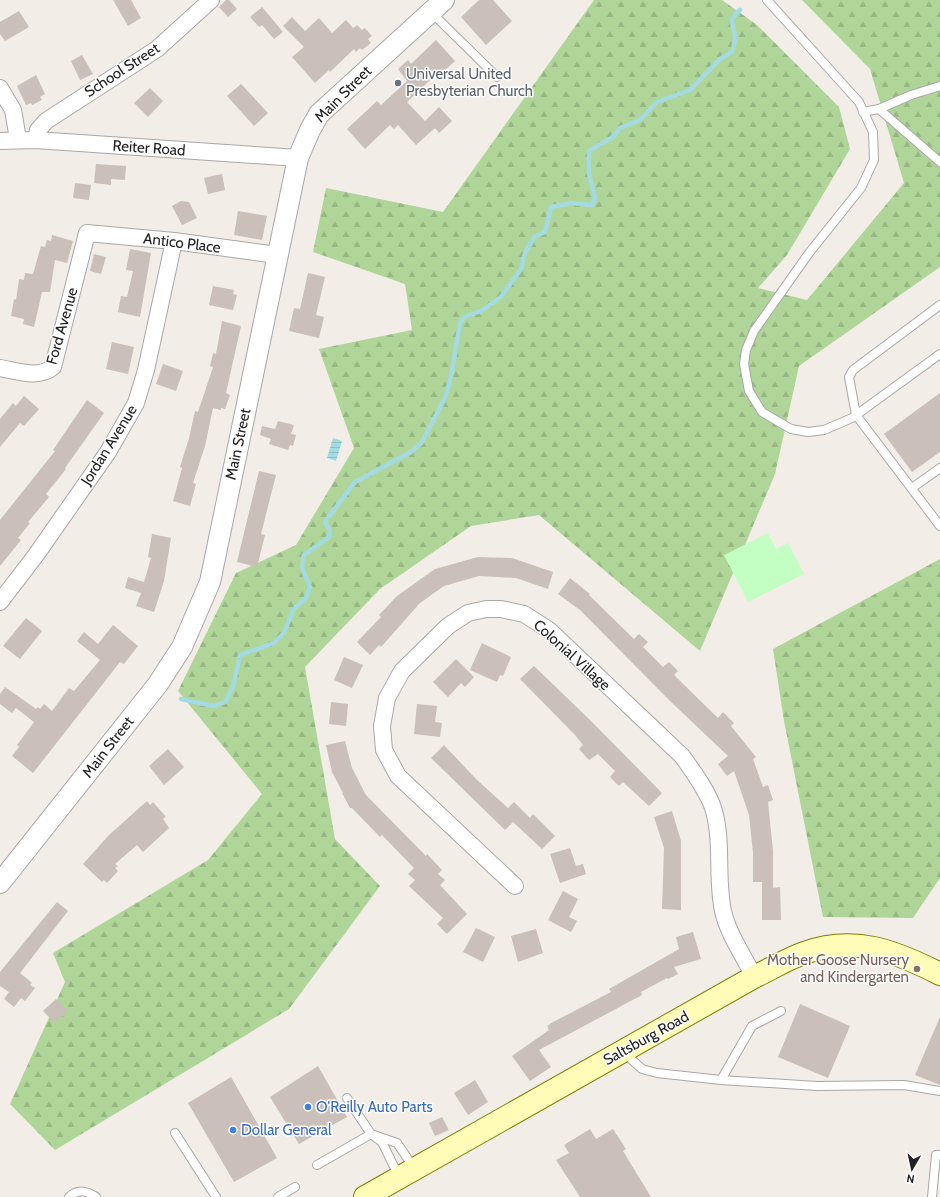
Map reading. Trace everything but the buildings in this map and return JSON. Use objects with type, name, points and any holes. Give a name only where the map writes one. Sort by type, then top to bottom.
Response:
[{"type":"main road","name":"Saltsburg Road","points":[[376,1194],[407,1173],[624,1050],[754,977],[804,953],[824,948],[857,944],[885,950],[940,974]]},
{"type":"street","name":"School Street","points":[[36,140],[38,130],[46,121],[157,49],[211,0]]},
{"type":"street","name":"Main Street","points":[[0,883],[158,684],[182,647],[210,582],[298,158],[310,130],[319,114],[438,6]]},
{"type":"street","points":[[0,88],[13,110],[18,139]]},
{"type":"street","name":"Reiter Road","points":[[0,141],[18,139],[36,140],[298,158]]},
{"type":"street","name":"Antico Place","points":[[87,233],[174,241],[277,255]]},
{"type":"street","name":"Ford Avenue","points":[[0,368],[40,374],[47,372],[53,367],[87,233]]},
{"type":"street","name":"Jordan Avenue","points":[[0,602],[108,452],[136,403],[146,370],[174,241]]},
{"type":"street","name":"Colonial Village","points":[[515,886],[398,776],[384,750],[382,726],[387,698],[402,670],[448,626],[468,613],[486,609],[501,609],[524,614],[549,630],[682,756],[694,773],[713,810],[718,836],[722,904],[726,921],[754,977]]},
{"type":"lane","points":[[767,0],[859,102],[873,132],[874,160],[861,188],[809,253],[754,331],[746,350],[744,364],[749,391],[762,412],[791,429],[808,432],[824,430],[841,424],[856,415],[940,354]]},
{"type":"lane","points":[[438,6],[497,77]]},
{"type":"lane","points":[[864,112],[879,109],[911,95],[940,86]]},
{"type":"lane","points":[[879,109],[940,162]]},
{"type":"lane","points":[[940,305],[853,370],[849,377],[856,415],[940,526]]},
{"type":"lane","points":[[912,488],[940,468]]},
{"type":"lane","points":[[721,1080],[752,1026],[781,1011]]},
{"type":"lane","points":[[624,1050],[642,1069],[657,1073],[721,1080],[817,1086],[904,1085],[940,1091]]},
{"type":"lane","points":[[347,1098],[371,1134],[382,1142],[407,1173]]},
{"type":"lane","points":[[175,1133],[216,1197]]},
{"type":"lane","points":[[317,1165],[371,1134],[396,1143],[407,1173]]},
{"type":"lane","points":[[932,1197],[936,1155],[940,1155]]},
{"type":"lane","points":[[278,1197],[295,1187]]},
{"type":"lane","points":[[69,1197],[76,1192],[83,1191],[96,1197]]},
{"type":"lane","points":[[85,1197],[96,1197]]},
{"type":"green space","points":[[594,0],[722,0],[757,25],[839,107],[850,149],[787,255],[758,288],[807,300],[904,183],[870,69],[802,0],[940,0],[940,267],[799,366],[775,474],[700,651],[539,515],[471,526],[380,589],[305,667],[335,839],[380,886],[289,1009],[55,1150],[10,1104],[65,982],[53,953],[208,860],[262,794],[178,691],[236,573],[296,545],[354,448],[319,349],[412,330],[405,284],[313,252],[326,188],[443,212]]},
{"type":"green space","points":[[768,533],[776,549],[788,543],[804,574],[748,602],[724,555]]},
{"type":"green space","points":[[940,559],[940,878],[913,918],[823,917],[784,721],[773,649]]},
{"type":"water","points":[[333,438],[342,441],[336,461],[327,458]]},
{"type":"waterway","points":[[181,699],[214,706],[225,702],[233,687],[240,655],[274,643],[284,633],[293,610],[306,598],[310,587],[302,568],[304,555],[329,537],[330,530],[325,522],[355,482],[411,452],[422,442],[445,398],[451,377],[460,323],[464,317],[481,311],[501,297],[521,269],[525,253],[535,236],[545,232],[551,207],[571,203],[592,205],[595,198],[589,174],[589,151],[613,137],[620,128],[640,120],[657,102],[690,90],[720,59],[732,52],[735,42],[732,19],[740,10]]},
{"type":"place","name":"Universal United Presbyterian Church","points":[[398,83]]},
{"type":"place","name":"Mother Goose Nursery and Kindergarten","points":[[917,969]]},
{"type":"place","name":"O'Reilly Auto Parts","points":[[308,1107]]},
{"type":"place","name":"Dollar General","points":[[233,1130]]}]
